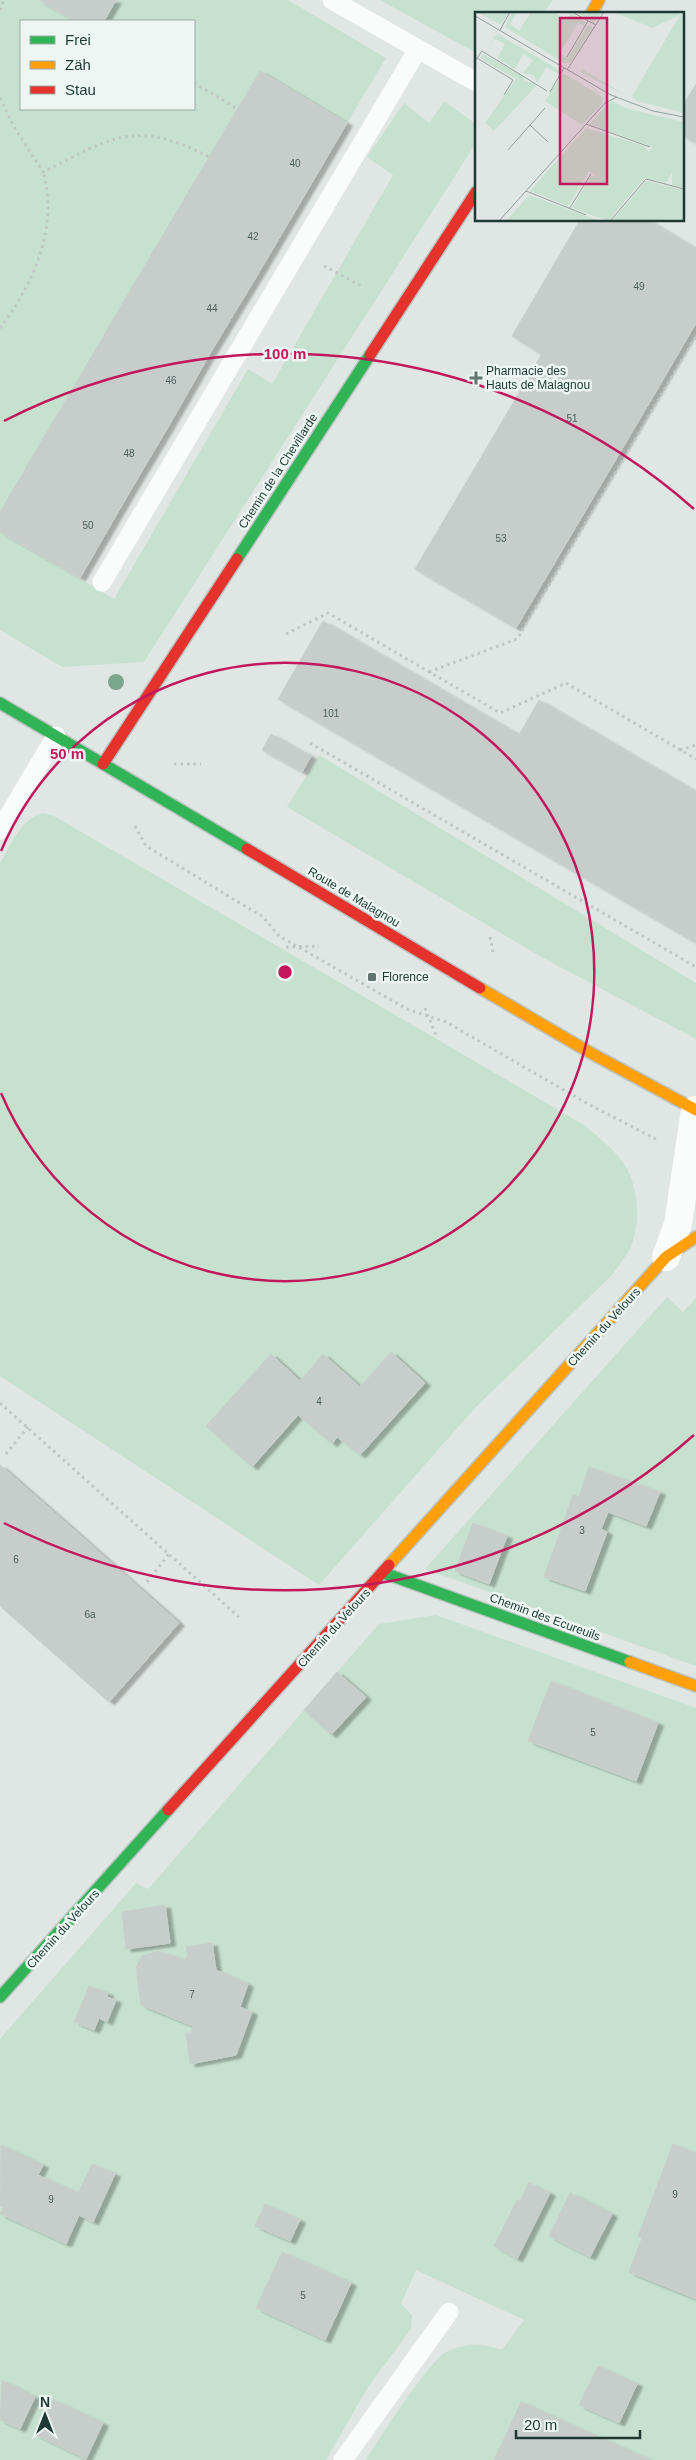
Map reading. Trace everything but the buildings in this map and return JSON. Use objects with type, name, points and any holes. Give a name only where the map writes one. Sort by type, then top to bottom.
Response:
[{"type":"street","points":[[591,12],[599,0]]},
{"type":"street","name":"Chemin de la Chevillarde","points":[[103,764],[475,194]]},
{"type":"street","name":"Route de Malagnou","points":[[0,703],[589,1052],[695,1110]]},
{"type":"street","name":"Chemin du Velours","points":[[666,1257],[678,1224],[695,1110]]},
{"type":"street","name":"Chemin du Velours","points":[[0,1998],[666,1257],[696,1237]]},
{"type":"street","name":"Chemin des Ecureuils","points":[[384,1573],[696,1686]]},
{"type":"lane","points":[[332,0],[475,81]]},
{"type":"lane","points":[[102,582],[418,49]]},
{"type":"lane","points":[[0,830],[56,736]]},
{"type":"lane","points":[[343,2460],[449,2312]]},
{"type":"path","points":[[0,10],[4,0]]},
{"type":"path","points":[[195,84],[238,109]]},
{"type":"path","points":[[0,98],[14,127],[42,172],[47,188],[48,206],[41,252],[32,276],[16,307],[0,328]]},
{"type":"path","points":[[42,172],[106,141],[122,136],[152,136],[170,140],[186,145],[209,157]]},
{"type":"path","points":[[297,252],[361,286]]},
{"type":"path","points":[[429,672],[517,639],[696,336]]},
{"type":"path","points":[[286,634],[328,613],[500,713],[566,683],[696,759]]},
{"type":"path","points":[[310,743],[696,967]]},
{"type":"path","points":[[680,750],[696,745]]},
{"type":"path","points":[[133,822],[146,846],[263,916],[279,936],[407,1009],[446,1022],[588,1104],[689,1156]]},
{"type":"path","points":[[490,937],[492,952]]},
{"type":"path","points":[[286,948],[319,946]]},
{"type":"path","points":[[425,1008],[436,1035]]},
{"type":"path","points":[[0,1403],[240,1618]]},
{"type":"path","points":[[6,1454],[28,1427]]},
{"type":"path","points":[[147,1582],[170,1554]]},
{"type":"green space","points":[[0,0],[39,0],[72,20],[20,20],[20,110],[195,110],[195,20],[105,20],[116,0],[288,0],[386,58],[347,123],[260,72],[0,512]]},
{"type":"green space","points":[[380,0],[553,0],[544,12],[475,12],[475,52]]},
{"type":"green space","points":[[444,101],[475,123],[475,145],[144,662],[62,667],[0,630],[0,532],[114,599],[248,369],[272,384],[393,175],[367,157],[404,103],[429,123]]},
{"type":"green space","points":[[319,755],[696,983],[696,1039],[545,959],[287,807]]},
{"type":"green space","points":[[43,813],[54,816],[584,1125],[621,1159],[629,1173],[635,1191],[637,1221],[630,1249],[612,1275],[474,1409],[319,1585],[0,1376],[0,863],[23,826],[35,816]]},
{"type":"green space","points":[[667,1297],[683,1312],[696,1298],[696,1666],[425,1569]]},
{"type":"green space","points":[[436,1615],[696,1708],[696,2460],[366,2460],[404,2402],[439,2357],[446,2352],[468,2345],[487,2346],[502,2350],[524,2320],[416,2270],[401,2304],[412,2315],[411,2329],[368,2387],[326,2460],[0,2460],[0,2039],[136,1883],[148,1889],[379,1624]]},
{"type":"traffic: fast","points":[[237,559],[370,355]]},
{"type":"traffic: fast","points":[[0,703],[247,849]]},
{"type":"traffic: fast","points":[[384,1573],[630,1662]]},
{"type":"traffic: fast","points":[[0,1997],[168,1810]]},
{"type":"traffic: slow","points":[[592,12],[599,0]]},
{"type":"traffic: slow","points":[[480,988],[589,1052],[696,1110]]},
{"type":"traffic: slow","points":[[389,1565],[666,1257],[696,1237]]},
{"type":"traffic: slow","points":[[630,1662],[696,1686]]},
{"type":"traffic: jam","points":[[370,355],[475,194]]},
{"type":"traffic: jam","points":[[103,764],[237,559]]},
{"type":"traffic: jam","points":[[247,849],[480,988]]},
{"type":"traffic: jam","points":[[168,1810],[389,1565]]},
{"type":"place","name":"Pharmacie des Hauts de Malagnou","points":[[476,378]]},
{"type":"place","name":"Florence","points":[[372,977]]}]
